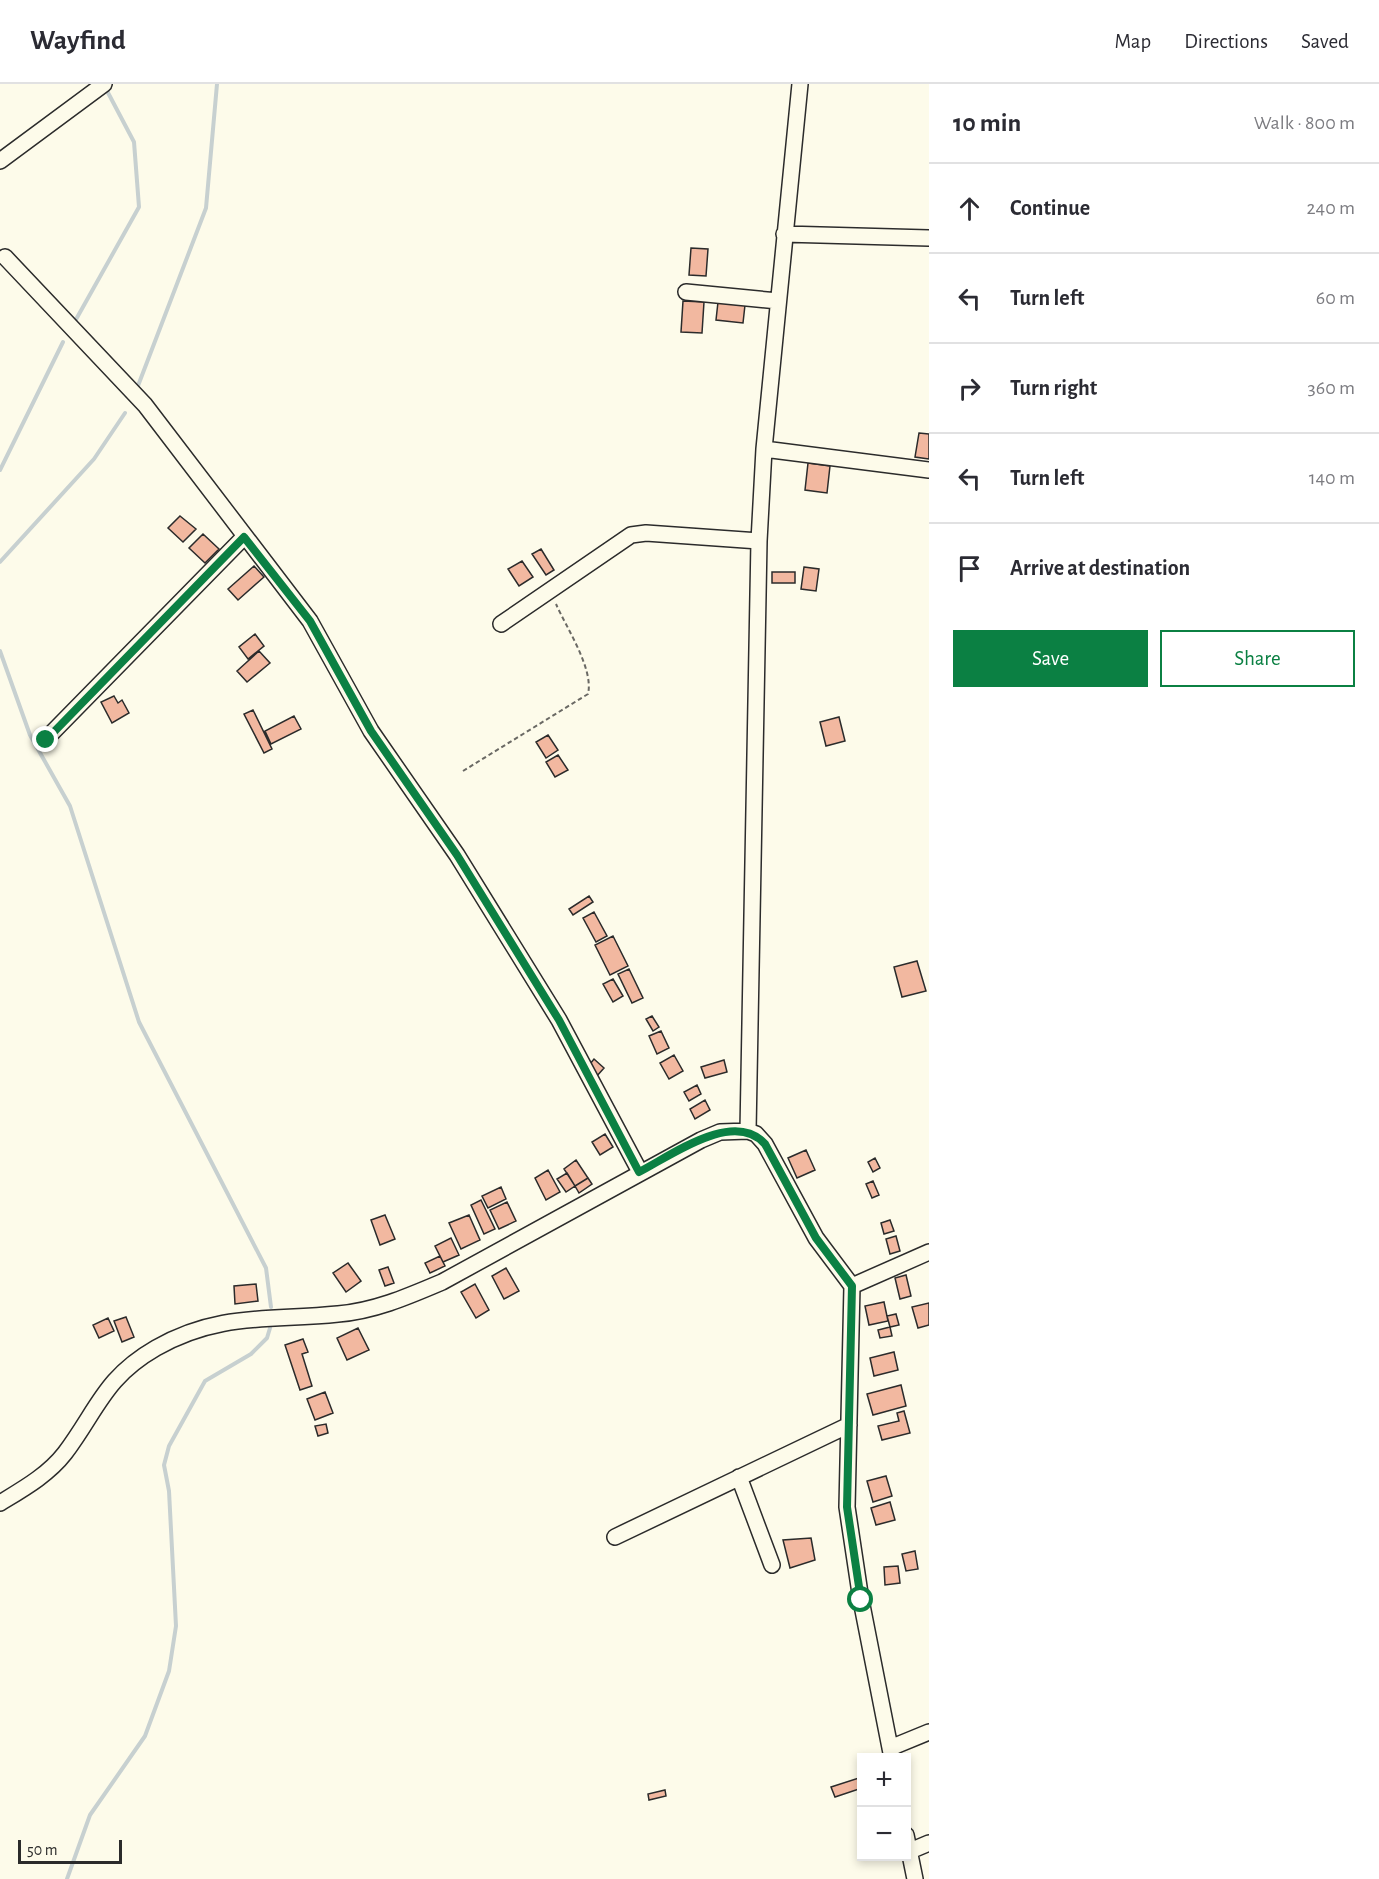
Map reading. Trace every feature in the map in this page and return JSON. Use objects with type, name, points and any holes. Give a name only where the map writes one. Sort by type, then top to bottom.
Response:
[{"type":"street","points":[[0,161],[104,84]]},
{"type":"street","points":[[748,1131],[759,541],[764,449],[800,84]]},
{"type":"street","points":[[784,234],[929,238]]},
{"type":"street","points":[[2,256],[145,405],[310,621],[371,731],[469,874],[559,1020],[639,1172]]},
{"type":"street","points":[[686,292],[778,301]]},
{"type":"street","points":[[764,449],[929,470]]},
{"type":"street","points":[[501,624],[631,536],[646,533],[759,541]]},
{"type":"street","points":[[43,742],[244,537]]},
{"type":"street","points":[[0,1503],[46,1473],[64,1454],[111,1383],[129,1366],[157,1348],[191,1331],[242,1319],[339,1314],[389,1303],[442,1282],[701,1140],[720,1132],[748,1131],[756,1134],[765,1144],[816,1238],[852,1286],[847,1507],[861,1600],[891,1753],[929,1732]]},
{"type":"street","points":[[852,1286],[929,1252]]},
{"type":"street","points":[[615,1537],[849,1425]]},
{"type":"street","points":[[739,1478],[772,1565]]},
{"type":"street","points":[[911,1851],[929,1843]]},
{"type":"street","points":[[911,1857],[915,1879]]},
{"type":"path","points":[[463,771],[588,694],[590,686],[587,670],[549,591]]},
{"type":"building","points":[[691,248],[708,249],[706,276],[689,275]]},
{"type":"building","points":[[683,301],[704,302],[702,333],[681,332]]},
{"type":"building","points":[[718,302],[745,305],[743,323],[716,320]]},
{"type":"building","points":[[919,433],[929,434],[929,459],[915,457]]},
{"type":"building","points":[[808,463],[830,466],[827,493],[805,490]]},
{"type":"building","points":[[180,516],[196,529],[183,542],[168,528]]},
{"type":"building","points":[[203,534],[219,549],[205,563],[189,548]]},
{"type":"building","points":[[541,549],[554,570],[546,575],[532,554]]},
{"type":"building","points":[[522,561],[533,577],[519,586],[508,569]]},
{"type":"building","points":[[254,566],[264,577],[238,600],[228,589]]},
{"type":"building","points":[[804,567],[819,569],[816,591],[801,589]]},
{"type":"building","points":[[772,572],[795,572],[795,583],[772,583]]},
{"type":"building","points":[[255,634],[264,646],[248,659],[239,647]]},
{"type":"building","points":[[259,651],[270,663],[247,682],[237,671]]},
{"type":"building","points":[[114,696],[118,703],[122,700],[129,713],[112,723],[101,702]]},
{"type":"building","points":[[253,710],[272,749],[264,753],[244,714]]},
{"type":"building","points":[[294,716],[301,729],[271,744],[265,731]]},
{"type":"building","points":[[839,717],[845,741],[826,746],[820,722]]},
{"type":"building","points":[[548,735],[558,750],[546,758],[536,742]]},
{"type":"building","points":[[558,755],[568,770],[555,777],[546,762]]},
{"type":"building","points":[[589,896],[593,902],[573,915],[569,909]]},
{"type":"building","points":[[594,912],[607,936],[596,942],[583,918]]},
{"type":"building","points":[[613,936],[628,966],[610,975],[595,945]]},
{"type":"building","points":[[917,961],[926,991],[902,997],[894,967]]},
{"type":"building","points":[[629,969],[643,998],[632,1003],[618,974]]},
{"type":"building","points":[[613,979],[623,996],[613,1002],[603,984]]},
{"type":"building","points":[[652,1016],[659,1027],[653,1031],[646,1019]]},
{"type":"building","points":[[661,1031],[669,1048],[657,1054],[649,1036]]},
{"type":"building","points":[[674,1055],[683,1071],[669,1079],[660,1063]]},
{"type":"building","points":[[594,1059],[604,1068],[596,1077],[586,1069]]},
{"type":"building","points":[[724,1060],[727,1072],[705,1078],[701,1067]]},
{"type":"building","points":[[697,1085],[701,1094],[689,1101],[684,1092]]},
{"type":"building","points":[[705,1100],[710,1110],[695,1119],[690,1109]]},
{"type":"building","points":[[605,1134],[613,1147],[600,1155],[592,1142]]},
{"type":"building","points":[[806,1150],[815,1170],[797,1178],[788,1158]]},
{"type":"building","points":[[875,1158],[880,1168],[873,1172],[868,1162]]},
{"type":"building","points":[[576,1160],[588,1178],[575,1186],[564,1169]]},
{"type":"building","points":[[548,1170],[560,1192],[546,1200],[535,1178]]},
{"type":"building","points":[[567,1173],[575,1186],[566,1192],[557,1179]]},
{"type":"building","points":[[588,1178],[592,1184],[579,1193],[575,1186]]},
{"type":"building","points":[[873,1181],[879,1195],[872,1198],[866,1184]]},
{"type":"building","points":[[501,1187],[506,1199],[488,1208],[482,1196]]},
{"type":"building","points":[[481,1200],[495,1229],[484,1234],[471,1205]]},
{"type":"building","points":[[507,1202],[516,1221],[499,1229],[490,1210]]},
{"type":"building","points":[[385,1215],[395,1239],[380,1245],[371,1220]]},
{"type":"building","points":[[469,1215],[480,1240],[461,1249],[449,1223]]},
{"type":"building","points":[[890,1220],[894,1231],[884,1234],[881,1223]]},
{"type":"building","points":[[896,1236],[900,1251],[890,1254],[886,1239]]},
{"type":"building","points":[[451,1238],[459,1255],[443,1262],[435,1246]]},
{"type":"building","points":[[440,1256],[445,1266],[430,1273],[425,1263]]},
{"type":"building","points":[[348,1263],[361,1281],[346,1292],[333,1273]]},
{"type":"building","points":[[388,1267],[394,1283],[385,1286],[379,1270]]},
{"type":"building","points":[[506,1268],[519,1291],[504,1299],[492,1276]]},
{"type":"building","points":[[906,1275],[911,1296],[900,1299],[895,1278]]},
{"type":"building","points":[[256,1284],[258,1301],[235,1304],[234,1286]]},
{"type":"building","points":[[475,1284],[489,1310],[476,1318],[461,1292]]},
{"type":"building","points":[[884,1302],[888,1321],[869,1325],[865,1306]]},
{"type":"building","points":[[929,1303],[929,1325],[918,1328],[912,1307]]},
{"type":"building","points":[[896,1314],[899,1325],[890,1327],[887,1316]]},
{"type":"building","points":[[126,1317],[134,1337],[122,1342],[114,1321]]},
{"type":"building","points":[[108,1318],[114,1331],[99,1338],[93,1325]]},
{"type":"building","points":[[890,1327],[892,1336],[880,1338],[878,1330]]},
{"type":"building","points":[[358,1328],[369,1350],[347,1360],[337,1338]]},
{"type":"building","points":[[303,1339],[308,1352],[302,1354],[312,1386],[300,1390],[285,1345]]},
{"type":"building","points":[[894,1352],[898,1370],[874,1376],[870,1358]]},
{"type":"building","points":[[901,1385],[906,1406],[873,1415],[867,1394]]},
{"type":"building","points":[[325,1392],[333,1413],[315,1420],[307,1399]]},
{"type":"building","points":[[904,1411],[910,1433],[882,1440],[878,1426],[899,1421],[897,1413]]},
{"type":"building","points":[[326,1424],[328,1433],[318,1436],[315,1426]]},
{"type":"building","points":[[886,1476],[892,1496],[873,1502],[867,1481]]},
{"type":"building","points":[[890,1502],[895,1520],[876,1525],[871,1508]]},
{"type":"building","points":[[811,1538],[815,1560],[790,1568],[783,1540]]},
{"type":"building","points":[[915,1551],[918,1569],[906,1571],[902,1554]]},
{"type":"building","points":[[898,1566],[900,1583],[885,1585],[884,1567]]},
{"type":"building","points":[[857,1779],[857,1790],[835,1797],[831,1787]]},
{"type":"building","points":[[665,1790],[666,1796],[649,1800],[648,1794]]},
{"type":"waterway","points":[[136,391],[206,208],[217,84]]},
{"type":"waterway","points":[[74,323],[139,207],[134,142],[105,87]]},
{"type":"waterway","points":[[0,470],[63,342]]},
{"type":"waterway","points":[[0,562],[94,459],[125,413]]},
{"type":"waterway","points":[[0,651],[30,735],[70,806],[139,1022],[266,1268],[271,1307]]},
{"type":"waterway","points":[[67,1879],[90,1815],[145,1736],[169,1671],[176,1626],[169,1491],[164,1465],[169,1446],[205,1381],[251,1354],[267,1338],[270,1328]]},
{"type":"route","points":[[46,740],[244,537],[310,621],[371,731],[457,855],[559,1020],[639,1172],[720,1132],[748,1131],[756,1134],[765,1144],[816,1238],[852,1286],[847,1507],[861,1600]]}]
